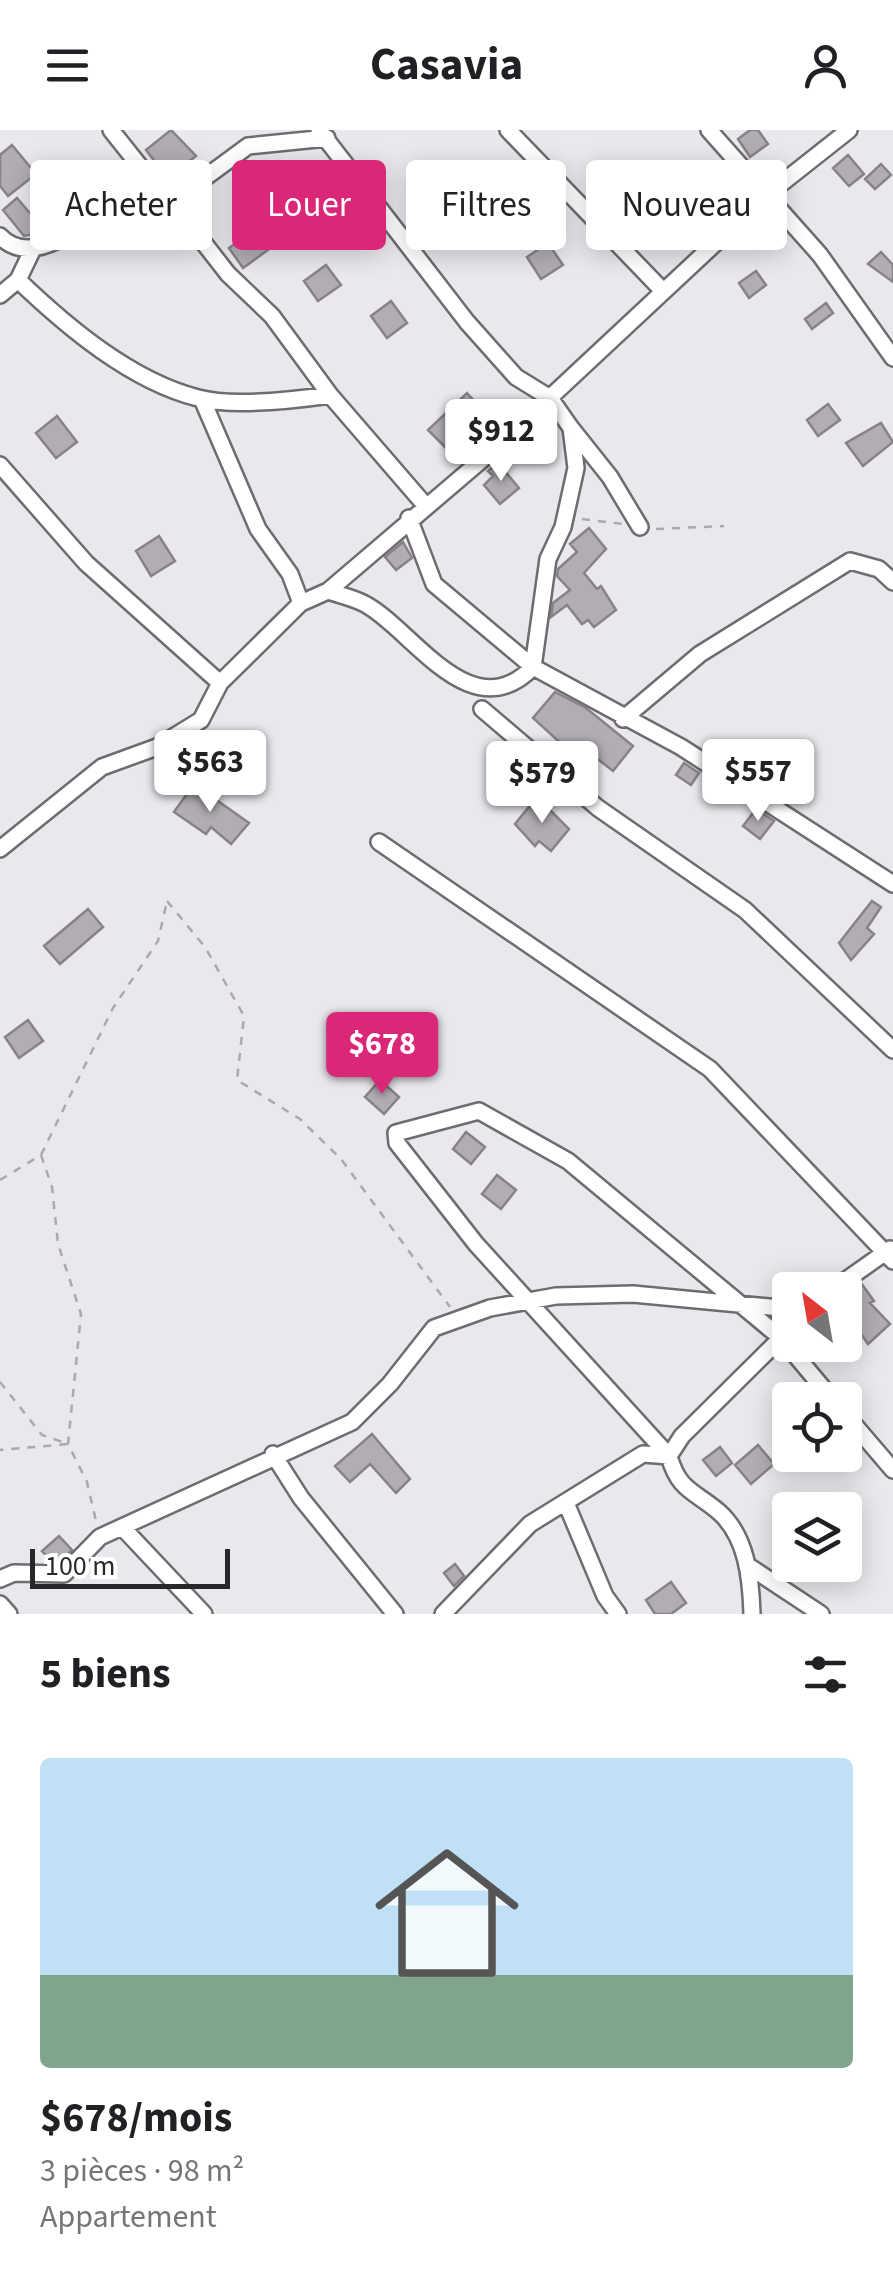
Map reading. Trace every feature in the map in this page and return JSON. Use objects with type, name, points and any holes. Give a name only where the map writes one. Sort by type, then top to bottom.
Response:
[{"type":"street","points":[[111,130],[135,160]]},
{"type":"street","points":[[508,130],[663,291]]},
{"type":"street","points":[[709,130],[737,160]]},
{"type":"street","points":[[787,179],[850,130]]},
{"type":"street","points":[[212,173],[248,146],[323,134],[467,322],[516,377],[550,398],[610,477],[640,527]]},
{"type":"street","points":[[787,217],[893,358]]},
{"type":"street","points":[[0,236],[14,248],[31,253]]},
{"type":"street","points":[[0,295],[18,280],[31,253],[38,250]]},
{"type":"street","points":[[209,250],[272,316],[330,395],[425,505]]},
{"type":"street","points":[[0,848],[102,768],[157,747],[201,720],[220,683],[301,602],[328,590],[550,398],[707,250]]},
{"type":"street","points":[[18,280],[111,356],[164,386],[202,400],[330,395]]},
{"type":"street","points":[[202,400],[258,529],[290,574],[301,602]]},
{"type":"street","points":[[328,590],[367,604],[453,677],[488,687],[522,679],[534,667],[548,559],[563,528],[576,468],[571,428]]},
{"type":"street","points":[[0,465],[86,563],[220,683]]},
{"type":"street","points":[[409,518],[434,584],[534,667],[681,747],[893,884]]},
{"type":"street","points":[[623,718],[700,654],[850,560],[879,568],[893,582]]},
{"type":"street","points":[[482,709],[598,808],[745,910],[893,1050]]},
{"type":"street","points":[[379,842],[710,1069],[890,1253],[860,1272]]},
{"type":"street","points":[[752,1614],[750,1567],[723,1515],[676,1482],[669,1456],[476,1244],[397,1143],[396,1133],[479,1111],[497,1118],[568,1161],[744,1307],[772,1325]]},
{"type":"street","points":[[0,1579],[14,1573],[64,1574],[100,1536],[352,1422],[390,1384],[434,1328],[459,1319],[527,1302],[632,1294],[772,1309]]},
{"type":"street","points":[[669,1456],[682,1436],[772,1348]]},
{"type":"street","points":[[862,1434],[893,1470]]},
{"type":"street","points":[[274,1454],[301,1498],[395,1614]]},
{"type":"street","points":[[443,1614],[530,1524],[643,1454],[669,1456]]},
{"type":"street","points":[[566,1503],[606,1596],[618,1614]]},
{"type":"street","points":[[122,1527],[204,1614]]},
{"type":"street","points":[[750,1567],[821,1614]]},
{"type":"street","points":[[0,1604],[8,1614]]},
{"type":"path","points":[[0,1180],[41,1155],[113,1008],[158,940],[167,901],[205,948],[244,1016],[237,1080],[300,1120],[341,1159],[459,1319]]},
{"type":"path","points":[[41,1155],[52,1188],[58,1244],[81,1314],[68,1444],[86,1482],[100,1536]]},
{"type":"path","points":[[0,1382],[42,1435],[68,1444]]},
{"type":"path","points":[[0,1450],[68,1444]]},
{"type":"building","points":[[171,130],[196,156],[191,160],[154,160],[146,150]]},
{"type":"building","points":[[750,130],[758,130],[768,144],[750,157],[738,139]]},
{"type":"building","points":[[12,145],[30,167],[30,179],[8,196],[0,186],[0,155]]},
{"type":"building","points":[[848,155],[864,174],[849,186],[833,168]]},
{"type":"building","points":[[881,164],[891,175],[875,189],[865,179]]},
{"type":"building","points":[[17,198],[30,213],[30,235],[24,236],[3,210]]},
{"type":"building","points":[[232,246],[232,250],[268,250],[243,268],[229,248]]},
{"type":"building","points":[[538,250],[553,250],[563,265],[541,279],[527,257]]},
{"type":"building","points":[[881,252],[893,265],[893,282],[868,264]]},
{"type":"building","points":[[326,265],[341,285],[318,301],[304,281]]},
{"type":"building","points":[[756,271],[766,285],[749,298],[739,283]]},
{"type":"building","points":[[391,301],[407,323],[387,338],[371,316]]},
{"type":"building","points":[[826,303],[833,313],[812,329],[805,319]]},
{"type":"building","points":[[467,393],[486,414],[445,447],[428,430]]},
{"type":"building","points":[[828,404],[840,420],[818,436],[807,420]]},
{"type":"building","points":[[57,416],[77,442],[56,458],[36,433]]},
{"type":"building","points":[[881,423],[893,442],[863,466],[846,443]]},
{"type":"building","points":[[498,463],[519,488],[500,504],[484,485],[493,476],[488,471]]},
{"type":"building","points":[[589,528],[606,549],[584,573],[597,589],[601,586],[616,610],[594,627],[588,620],[582,624],[567,605],[551,617],[553,603],[570,590],[557,576],[558,569],[577,552],[570,544]]},
{"type":"building","points":[[159,536],[175,561],[151,576],[136,551]]},
{"type":"building","points":[[403,542],[412,558],[396,570],[385,557]]},
{"type":"building","points":[[555,692],[586,708],[633,746],[613,771],[585,749],[578,759],[533,718]]},
{"type":"building","points":[[684,763],[699,773],[691,785],[676,775]]},
{"type":"building","points":[[194,784],[249,823],[231,844],[211,827],[206,834],[174,812]]},
{"type":"building","points":[[533,802],[541,808],[544,804],[569,829],[551,851],[539,841],[535,846],[515,824]]},
{"type":"building","points":[[756,809],[774,821],[760,839],[743,826]]},
{"type":"building","points":[[872,901],[881,907],[867,928],[874,934],[851,960],[839,943]]},
{"type":"building","points":[[88,909],[103,927],[60,964],[44,946]]},
{"type":"building","points":[[28,1020],[43,1041],[19,1058],[5,1037]]},
{"type":"building","points":[[380,1080],[399,1097],[384,1114],[365,1097]]},
{"type":"building","points":[[466,1132],[485,1147],[471,1164],[453,1149]]},
{"type":"building","points":[[497,1175],[516,1190],[501,1209],[482,1194]]},
{"type":"building","points":[[862,1284],[874,1301],[870,1303],[890,1324],[868,1344],[862,1335]]},
{"type":"building","points":[[372,1434],[410,1479],[396,1493],[370,1464],[350,1482],[335,1466]]},
{"type":"building","points":[[758,1445],[772,1462],[751,1484],[735,1465]]},
{"type":"building","points":[[720,1447],[732,1463],[716,1476],[703,1460]]},
{"type":"building","points":[[59,1536],[72,1550],[59,1563],[53,1563],[42,1551]]},
{"type":"building","points":[[455,1564],[464,1576],[454,1586],[444,1573]]},
{"type":"building","points":[[671,1582],[686,1603],[671,1614],[655,1614],[646,1600]]}]
